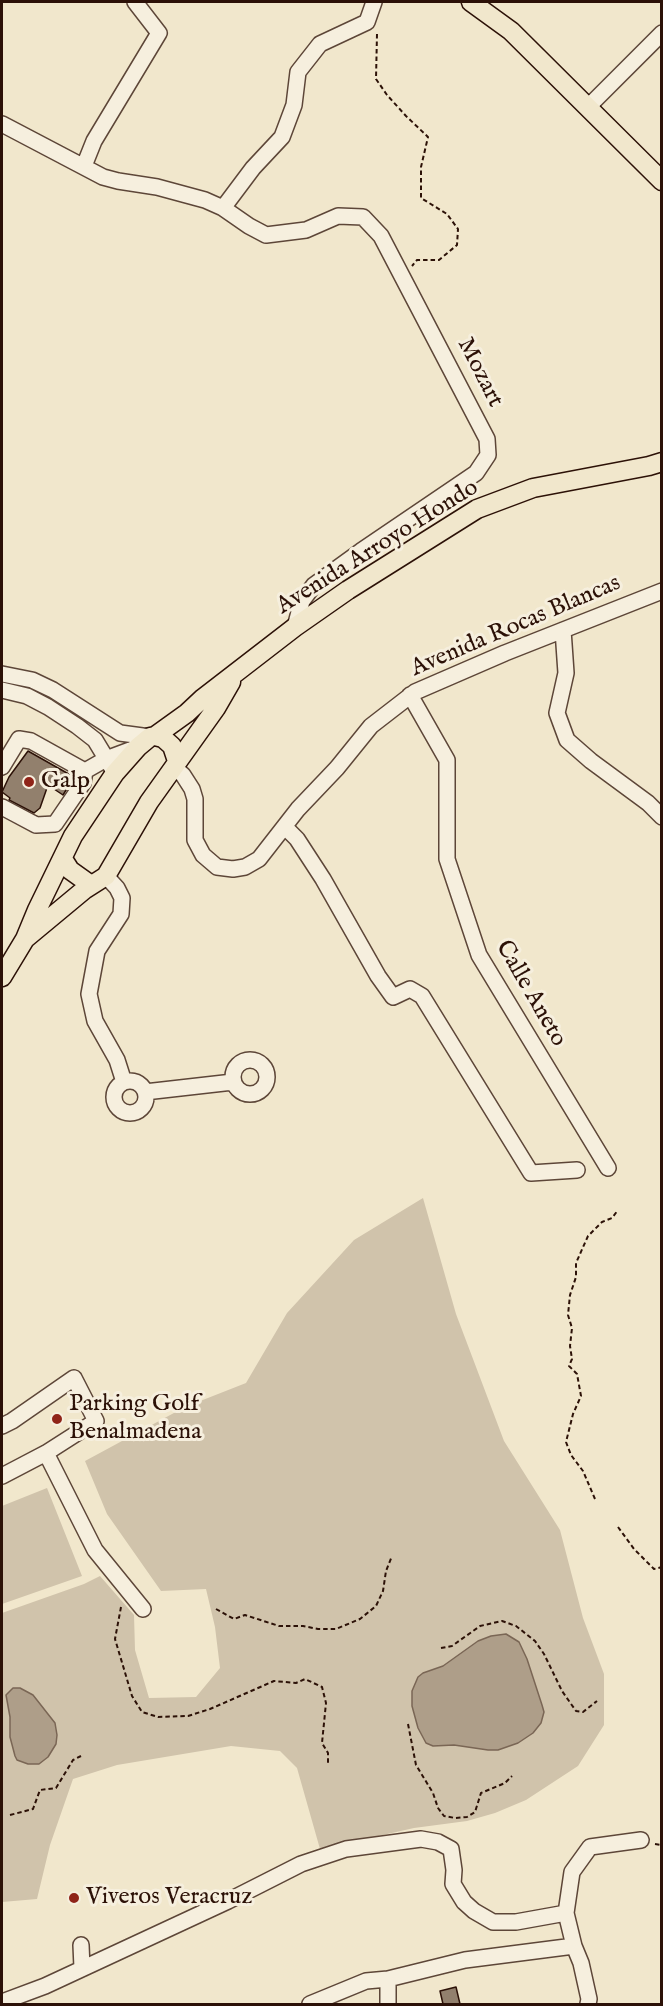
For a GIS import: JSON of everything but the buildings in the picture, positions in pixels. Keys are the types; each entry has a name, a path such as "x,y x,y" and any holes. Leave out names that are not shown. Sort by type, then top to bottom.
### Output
{"main road":[{"path":"471,2 511,32 662,181"},
{"name":"Avenida Arroyo Hondo","path":"63,859 110,766 187,713 203,698 348,590 477,509 533,488 662,462"},
{"name":"Avenida Arroyo Hondo","path":"98,881 149,802 216,708 236,673"},
{"path":"147,740 164,738 172,746 176,764"},
{"path":"63,859 70,870 98,881"},
{"path":"2,977 25,939 63,859"},
{"path":"25,939 98,881"}],"street":[{"path":"84,166 94,141 159,33 135,2"},
{"path":"2,124 103,177 118,182 158,187 205,200 223,208 282,137 294,105 298,72 320,44 367,22 374,2"},
{"path":"588,107 662,33"},
{"name":"Mozart","path":"223,208 266,235 306,230 338,216 363,217 381,236 487,439 488,454 476,473 315,585 302,601 296,627"},
{"name":"Avenida Rocas Blancas","path":"176,764 192,789 195,799 195,840 203,855 217,867 233,869 245,867 259,860 298,808 337,768 371,726 415,692 662,591"},
{"path":"563,630 566,673 557,713 567,740 591,761 648,803 662,817"},
{"path":"2,674 32,680 53,690 120,733 147,740"},
{"path":"2,690 27,696 48,707 95,740 110,766 85,771 31,741 19,739 2,767"},
{"name":"Calle Aneto","path":"410,696 447,760 447,859 479,955 608,1168"},
{"path":"56,824 83,783 85,771"},
{"path":"2,807 36,825 56,824 73,836"},
{"path":"285,827 297,839 323,879 378,976 393,997 410,989 422,996 531,1173 577,1170"},
{"path":"98,881 117,888 122,898 121,914 97,951 89,994 95,1021 117,1060 124,1082"},
{"path":"124,1082 139,1084 145,1092 145,1102 134,1113 123,1112 116,1105 114,1094 119,1085 124,1082"},
{"path":"145,1092 233,1082"},
{"path":"2,1426 74,1378 96,1421 46,1453 2,1476"},
{"path":"46,1453 96,1550 143,1609"},
{"path":"2,2002 45,1986 228,1901 301,1864 346,1849 421,1839 438,1842 451,1849 453,1884 464,1902 493,1922 516,1922 566,1913"},
{"path":"588,2004 583,1972 566,1913 572,1872 590,1847 641,1840"},
{"path":"81,1945 82,1968"},
{"path":"310,2004 366,1981 388,1979 465,1960 574,1946"},
{"path":"388,1979 388,2004"}],"path":[{"path":"377,33 376,79 400,109 428,137 422,167 422,198 447,214 458,229 457,245 439,260 417,260 403,277"},
{"path":"594,1499 583,1471 571,1455 566,1442 573,1414 581,1396 577,1374 569,1366 572,1359 570,1346 572,1328 568,1315 570,1295 576,1277 576,1263 588,1236 602,1222 612,1218 618,1210"},
{"path":"618,1527 634,1549 654,1569 662,1568"},
{"path":"216,1609 234,1619 245,1615 279,1626 336,1629 360,1619 376,1606 383,1591 386,1571 392,1556"},
{"path":"120,1607 115,1639 132,1696 142,1712 158,1717 188,1716 274,1682 296,1683 305,1679 322,1687 326,1703 322,1743 328,1753 328,1763"},
{"path":"441,1648 452,1646 480,1626 501,1621 516,1626 535,1641 562,1691 576,1711 583,1712 597,1701"},
{"path":"408,1724 416,1765 444,1816 467,1817 475,1812 481,1793 505,1783 512,1776"},
{"path":"10,1815 33,1809 40,1790 56,1788 73,1760 81,1756"}],"shaded area":[{"path":"423,1198 456,1314 504,1441 560,1530 583,1618 604,1674 604,1725 578,1766 526,1800 495,1813 467,1821 414,1828 320,1849 297,1768 280,1751 231,1746 117,1765 73,1779 50,1845 37,1899 2,1902 2,1613 84,1584 100,1576 134,1615 135,1650 149,1698 196,1697 220,1668 215,1627 206,1589 161,1591 107,1514 85,1461 185,1407 246,1383 287,1313 354,1240"},
{"path":"47,1488 82,1576 2,1604 2,1506"},
{"path":"506,1634 519,1642 527,1659 544,1712 541,1723 533,1733 518,1743 498,1750 454,1745 433,1746 426,1743 418,1728 412,1706 412,1691 418,1677 443,1666 478,1641"},
{"path":"13,1688 20,1688 33,1695 55,1723 56,1744 48,1757 39,1764 28,1764 17,1760 15,1756 10,1737 10,1717 6,1695"}],"place":[{"name":"Galp","path":"29,782"},
{"name":"Parking Golf Benalmadena","path":"57,1419"},
{"name":"Viveros Veracruz","path":"74,1898"}]}
